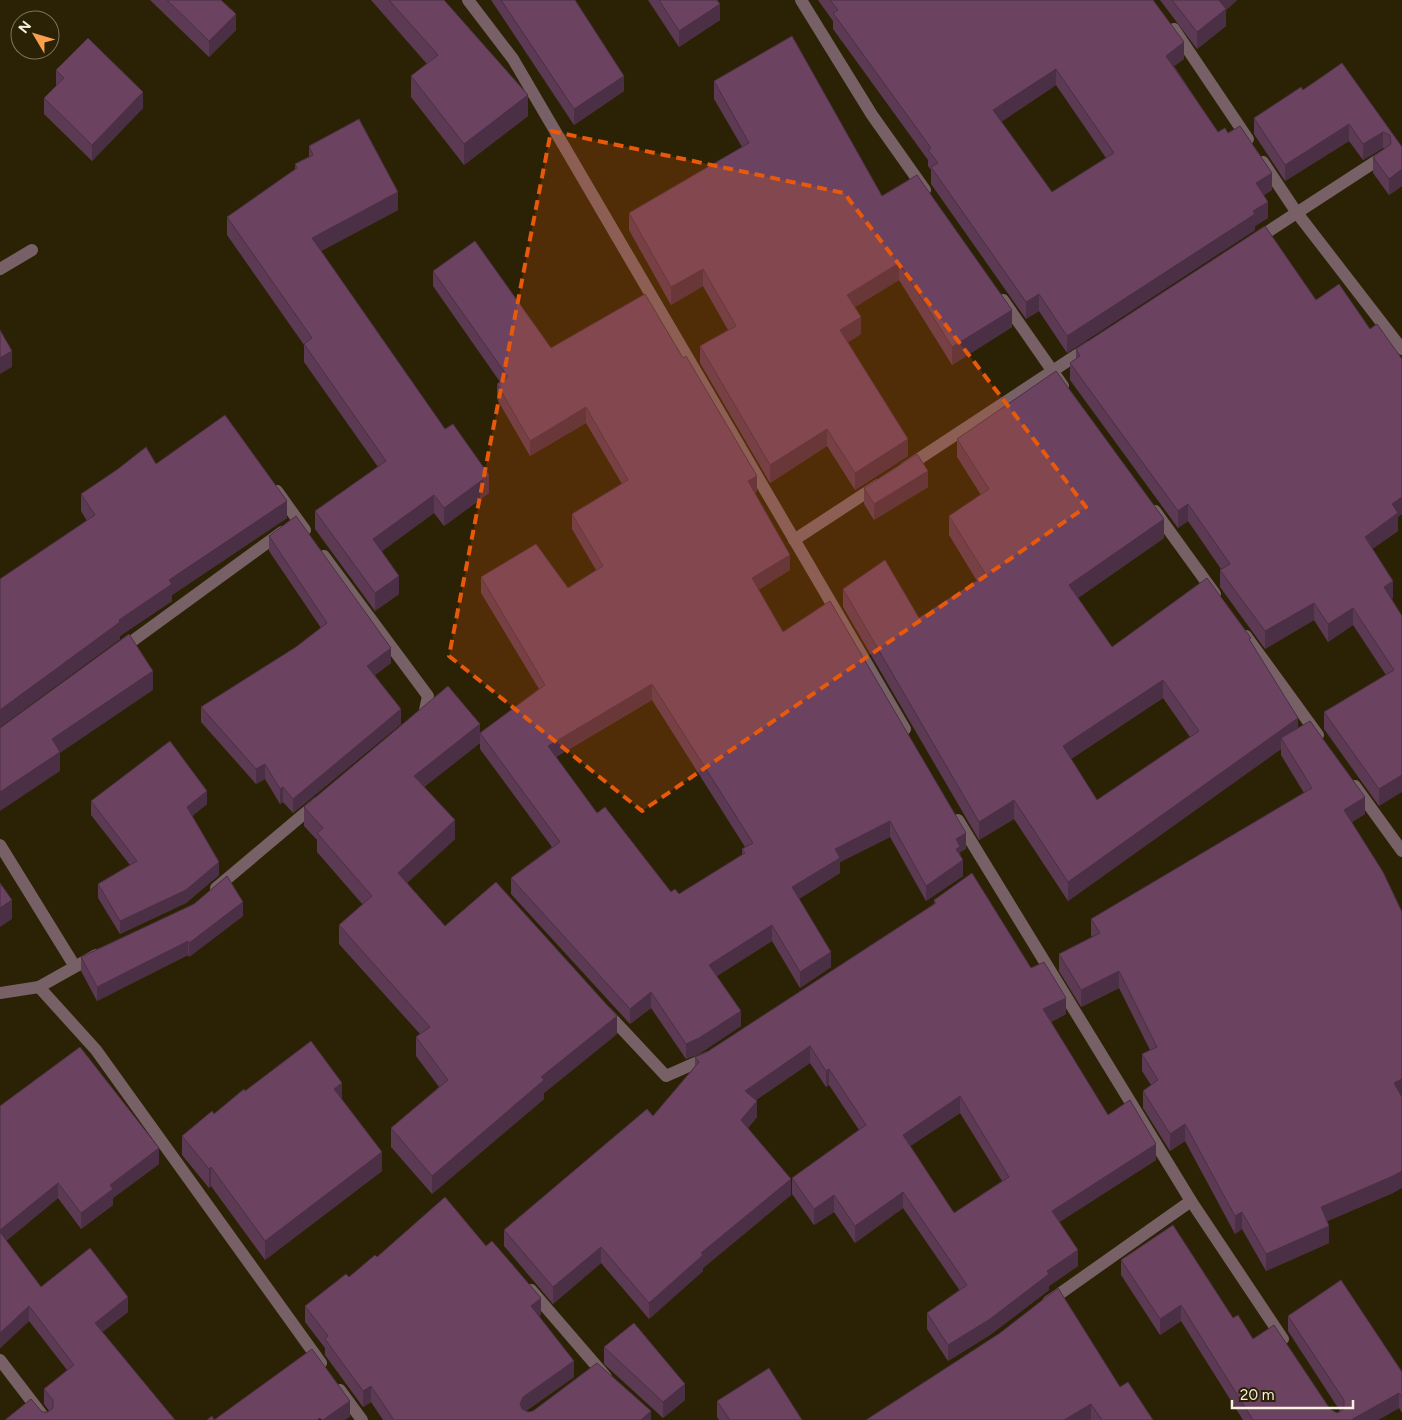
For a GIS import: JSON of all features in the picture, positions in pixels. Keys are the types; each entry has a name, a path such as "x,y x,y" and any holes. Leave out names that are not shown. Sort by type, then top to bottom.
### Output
{"street":[{"path":"468,0 513,59 913,743"},
{"path":"801,0 872,115 934,203"},
{"path":"1168,21 1297,213 1402,348"},
{"path":"1248,244 1384,156"},
{"path":"0,269 32,250"},
{"path":"996,291 1070,395"},
{"path":"794,540 1102,339"},
{"path":"270,481 428,696 424,714 409,725"},
{"path":"1146,499 1222,603"},
{"path":"113,655 298,520"},
{"path":"1239,627 1326,747"},
{"path":"1350,779 1402,850"},
{"path":"205,897 327,795"},
{"path":"952,810 983,872 1191,1200 1288,1347"},
{"path":"0,845 74,965"},
{"path":"0,992 39,987 74,965 110,948"},
{"path":"39,987 96,1050 362,1420"},
{"path":"600,1004 666,1076 703,1061 719,1051"},
{"path":"1035,1312 1191,1200"},
{"path":"522,1280 594,1372 619,1388"},
{"path":"0,1360 46,1420"}],"highlighted area":[{"path":"551,131 844,193 1086,507 642,811 449,656"}],"building":[{"path":"167,0 221,0 236,14 209,41"},
{"path":"389,0 444,0 528,95 464,144 411,76 438,55"},
{"path":"501,0 575,0 624,76 574,109"},
{"path":"659,0 717,0 720,4 679,31"},
{"path":"830,0 1153,0 1184,42 1166,56 1218,132 1225,128 1228,133 1240,126 1272,173 1256,183 1268,202 1253,211 1255,214 1067,336 1039,294 1026,302 931,167 938,163 928,150 931,148 833,13 838,10","holes":["1056,69 1114,153 1052,192 993,110"]},
{"path":"1172,0 1219,0 1226,9 1197,32"},
{"path":"792,36 882,196 917,175 1012,310 952,347 899,263 847,295 861,317 840,330 908,439 855,473 827,429 770,465 700,346 736,326 703,269 671,287 629,213 749,143 714,81"},
{"path":"88,38 143,92 92,145 44,98 64,78 56,70"},
{"path":"1342,63 1402,147 1402,169 1389,179 1373,157 1391,144 1390,135 1383,132 1363,144 1349,124 1285,165 1254,118 1301,87 1303,90"},
{"path":"359,119 398,192 312,238 445,429 453,424 489,475 444,508 434,495 373,539 399,576 375,593 315,511 386,461 304,344 312,338 227,217 297,168 295,164 313,155 309,146"},
{"path":"1265,226 1316,300 1339,284 1370,329 1377,324 1402,359 1402,497 1392,504 1398,513 1365,537 1393,581 1384,587 1402,616 1402,775 1379,789 1324,712 1394,670 1353,608 1328,624 1314,603 1265,631 1220,570 1230,564 1188,504 1178,511 1070,363 1080,356 1076,349"},
{"path":"475,241 551,348 645,294 683,358 686,356 757,476 748,481 790,555 752,578 783,632 830,601 966,833 956,839 960,847 956,849 963,860 926,886 890,821 835,849 840,858 792,887 831,952 800,972 772,925 709,965 741,1011 699,1038 686,1044 651,992 630,1009 511,878 560,842 480,733 545,685 481,577 536,544 568,588 603,566 572,514 628,480 586,407 530,441 497,384 508,377 433,271","holes":["652,684 753,843 742,849 745,853 679,894 675,889 671,892 605,807 597,813 548,746"]},
{"path":"0,330 12,351 0,358"},
{"path":"1056,371 1164,519 1069,585 1112,647 1207,578 1251,638 1249,639 1298,718 1068,882 1014,800 979,822 843,589 885,560 919,618 986,575 949,516 989,489 957,439","holes":["1163,680 1199,731 1097,800 1063,746"]},
{"path":"225,415 287,501 169,580 172,584 119,620 120,622 0,710 0,579 95,515 81,494 146,447 156,464"},
{"path":"917,454 928,471 874,504 864,488"},
{"path":"296,516 391,648 367,666 401,709 293,799 283,787 280,789 265,764 256,769 201,707 296,647 327,623 269,536"},
{"path":"129,634 153,671 52,739 60,752 0,792 0,728"},
{"path":"448,686 480,724 414,776 455,820 398,873 445,926 496,882 617,1016 541,1077 544,1080 432,1176 391,1128 448,1080 416,1037 430,1027 339,925 372,896 317,833 323,828 304,807"},
{"path":"1310,721 1365,797 1344,810 1383,872 1402,912 1402,1079 1394,1083 1402,1097 1402,1171 1321,1207 1329,1226 1266,1254 1242,1212 1235,1216 1185,1124 1170,1134 1143,1091 1158,1080 1142,1054 1157,1047 1119,971 1081,990 1059,954 1100,933 1091,919 1312,788 1281,738"},
{"path":"170,741 207,791 187,807 219,862 186,890 120,921 98,884 137,861 91,801"},
{"path":"972,873 1031,968 1044,962 1066,998 1043,1009 1108,1115 1130,1100 1156,1144 1052,1211 1078,1250 1047,1271 1049,1274 990,1319 948,1345 927,1313 967,1285 903,1192 855,1226 834,1195 814,1209 792,1178 866,1125 829,1069 826,1071 810,1046 745,1091 757,1101 741,1120 791,1179 701,1253 703,1255 649,1303 601,1247 553,1287 504,1230 647,1109 653,1116 699,1062 695,1057 707,1052 936,903 934,900","holes":["960,1096 1009,1177 954,1213 903,1135"]},
{"path":"227,876 243,902 189,943 188,941 97,987 81,957 194,904"},
{"path":"0,883 12,900 0,908"},
{"path":"311,1041 342,1083 334,1089 382,1152 265,1241 211,1167 209,1169 182,1136 212,1111 214,1114 244,1089 245,1091"},
{"path":"80,1047 159,1148 110,1185 113,1189 81,1213 58,1183 0,1230 0,1106"},
{"path":"445,1197 486,1246 492,1241 541,1298 531,1306 574,1361 523,1397 520,1404 522,1409 528,1412 533,1411 597,1363 651,1411 641,1420 394,1420 371,1386 363,1391 325,1339 328,1336 305,1306 346,1274 349,1277 375,1255 377,1257"},
{"path":"1173,1225 1233,1318 1238,1315 1253,1339 1274,1325 1330,1409 1337,1413 1344,1409 1344,1400 1288,1316 1341,1280 1402,1372 1402,1397 1399,1393 1351,1420 1253,1420 1181,1305 1160,1319 1121,1260"},
{"path":"0,1232 41,1287 90,1248 128,1297 95,1323 175,1420 5,1420 31,1399 42,1412 48,1412 53,1408 53,1400 44,1389 74,1365 29,1306 0,1333"},
{"path":"1058,1288 1120,1387 1128,1382 1153,1420 1102,1420 1091,1404 1064,1420 866,1420 1000,1333"},
{"path":"634,1323 685,1384 663,1402 604,1347"},
{"path":"312,1349 350,1401 323,1420 320,1418 317,1420 214,1420"},
{"path":"769,1368 802,1420 730,1420 717,1401"}]}
